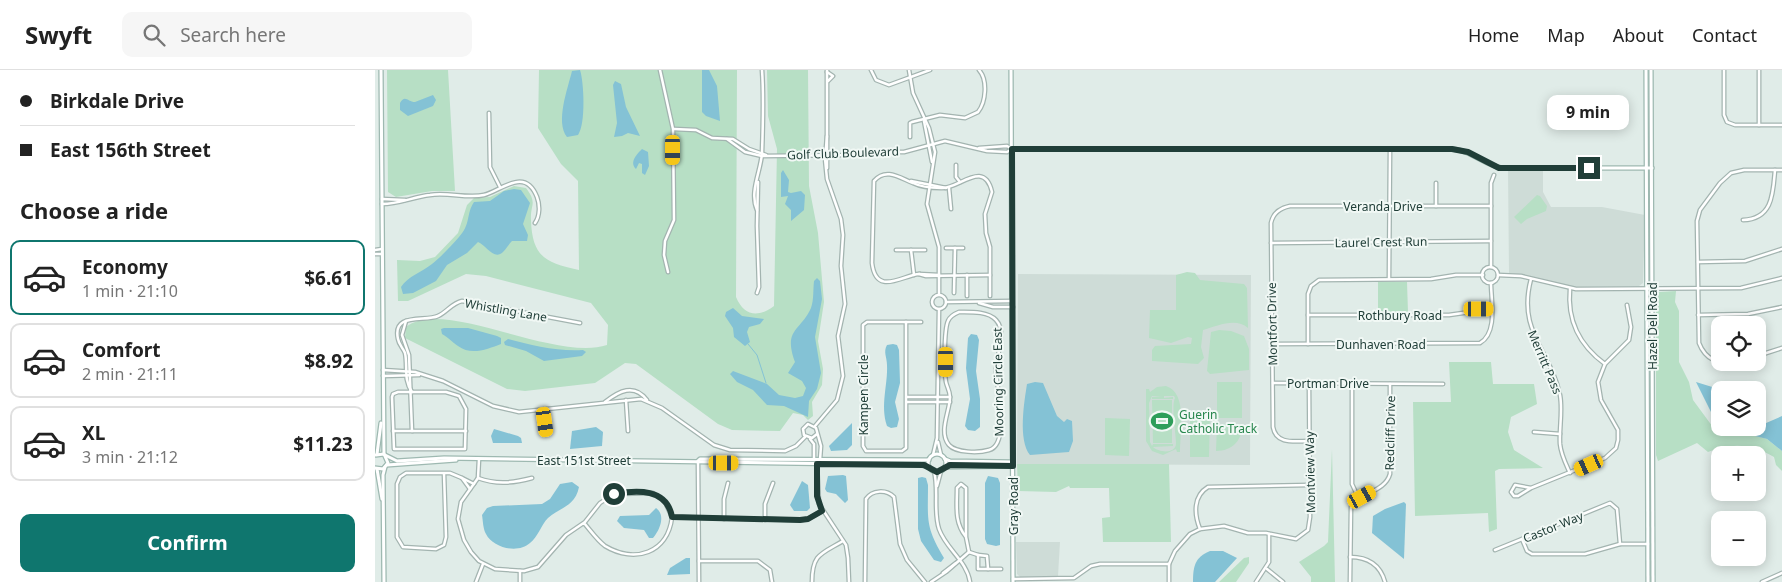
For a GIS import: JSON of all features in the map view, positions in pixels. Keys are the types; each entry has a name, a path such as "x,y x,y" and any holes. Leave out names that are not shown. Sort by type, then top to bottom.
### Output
{"street":[{"path":"381,70 383,412 385,455 388,460 383,510 383,582"},
{"path":"660,70 673,129 674,220 665,241 664,255 668,272"},
{"path":"757,293 759,287 755,188 762,156 762,70"},
{"path":"871,70 876,80 884,85 891,85 930,70"},
{"path":"909,70 916,103 930,133 935,155 927,207 939,244 939,294"},
{"path":"910,137 909,122 940,115 965,118 978,112 984,99 984,80 979,70"},
{"name":"Gray Road","path":"1011,70 1013,580"},
{"name":"Hazel Dell Road","path":"1646,70 1653,582"},
{"name":"Hazel Dell Road","path":"1648,582 1652,168 1651,70"},
{"path":"1724,70 1724,113 1726,120 1733,125 1782,125"},
{"path":"1759,70 1759,125"},
{"path":"827,71 833,76 827,82"},
{"path":"815,426 835,404 843,379 838,339 845,304 841,266 843,234 841,219 828,183 827,71"},
{"path":"489,113 490,167 500,187"},
{"path":"923,118 933,164"},
{"path":"673,129 693,130 712,138 727,139 762,156"},
{"path":"925,134 930,133"},
{"name":"Golf Club Boulevard","path":"762,156 904,152 928,144 950,142 978,148 1001,152 1007,152 1012,149 1007,146 978,148"},
{"path":"743,147 762,152 766,155"},
{"path":"1012,149 1458,149 1471,153 1491,165 1505,168 1652,168"},
{"path":"1389,278 1390,149"},
{"path":"956,165 956,177 960,183"},
{"path":"1743,220 1760,216 1769,206 1775,170"},
{"path":"1711,358 1704,353 1698,340 1698,214 1719,183 1737,171 1782,170"},
{"path":"990,296 991,275 990,246 986,233 985,214 992,198 991,188 986,180 978,176 969,177 948,188 909,181 887,173 882,174 874,182 873,265 878,277 887,282 898,282 919,274 991,275"},
{"path":"1491,267 1491,183 1494,174"},
{"path":"382,204 391,204 431,194 483,195 517,182 532,189 538,204 538,216 535,223"},
{"path":"1436,183 1436,206"},
{"path":"948,188 951,209"},
{"path":"382,199 407,200"},
{"path":"390,199 391,204"},
{"name":"Veranda Drive","path":"1277,212 1290,206 1491,206"},
{"name":"Montfort Drive","path":"1277,212 1272,219 1271,243 1273,427 1277,436 1284,440 1309,441"},
{"name":"Laurel Crest Run","path":"1271,243 1491,241"},
{"path":"946,248 963,248"},
{"path":"954,293 955,248"},
{"path":"375,250 382,249"},
{"path":"1698,262 1745,261 1782,249"},
{"path":"896,250 925,250"},
{"path":"911,250 914,275"},
{"path":"375,254 382,254"},
{"path":"1483,275 1485,270 1491,267"},
{"path":"1491,267 1497,270 1498,275 1497,280 1491,283"},
{"path":"967,275 967,296"},
{"path":"1308,344 1309,291 1315,282 1322,279 1431,279 1456,275 1483,275"},
{"path":"1483,275 1486,281 1491,283"},
{"path":"1498,275 1531,279 1570,289 1741,288 1782,278"},
{"name":"Merritt Pass","path":"1531,279 1527,304 1529,323 1558,389 1562,408 1561,451 1570,473"},
{"path":"1491,283 1491,309"},
{"path":"1570,289 1570,314 1577,334 1588,350 1605,364"},
{"path":"939,294 944,296 946,302 943,308 939,309"},
{"path":"939,294 934,296 932,301 933,306 939,309"},
{"path":"946,302 1013,301"},
{"name":"Whistling Lane","path":"406,321 415,317 436,317 455,303 462,302 580,323"},
{"path":"975,302 993,307 1013,307"},
{"path":"1531,488 1515,485 1511,488 1511,493 1518,496 1531,488 1608,456 1618,443 1617,426 1599,394 1598,379 1605,364 1629,340 1631,327 1627,305"},
{"path":"1698,316 1748,314 1782,307"},
{"path":"939,309 937,438 933,455 929,460 929,467 934,471 941,471"},
{"name":"Dunhaven Road","path":"1272,344 1475,344 1487,338 1491,330 1491,309"},
{"name":"Rothbury Road","path":"1308,315 1449,315 1491,309"},
{"name":"Mooring Circle East","path":"950,397 946,382 947,324 954,314 971,312 992,317 997,321 1000,330 996,372 1000,392 1000,438 991,449 956,450 947,442 945,419 950,402"},
{"path":"406,321 398,328 397,336 405,353 406,376 412,392"},
{"path":"406,321 402,338 409,351 412,431"},
{"name":"Kampen Circle","path":"906,322 907,402 905,450 865,450 863,325 867,322 906,322 921,322"},
{"path":"1766,353 1782,348"},
{"path":"383,370 410,370 420,375 443,381 502,409 519,412 543,411 626,400 648,401"},
{"path":"383,376 420,375"},
{"name":"Portman Drive","path":"1273,383 1443,384"},
{"name":"Montview Way","path":"1200,529 1219,526 1248,533 1269,534 1297,539 1306,533 1310,518 1309,383"},
{"path":"1350,582 1350,512 1352,505 1359,499 1353,484 1352,384"},
{"name":"Redcliff Drive","path":"1359,499 1383,485 1390,476 1390,384"},
{"path":"604,402 617,393 627,390 640,393 648,401 662,408 714,445 725,450 785,451 796,446 805,437"},
{"path":"412,392 447,392 459,396 466,409 466,448 463,451 395,450 392,445 393,394 412,392"},
{"path":"907,398 950,397 950,402 907,402"},
{"path":"626,400 628,431"},
{"path":"543,411 546,432"},
{"path":"376,454 383,412"},
{"path":"814,460 813,444 810,439 805,437 803,431 805,427 811,424 815,426"},
{"path":"815,426 820,442 821,460"},
{"path":"393,431 466,431"},
{"path":"1534,432 1560,434"},
{"path":"810,439 817,434"},
{"path":"937,438 941,455 950,462 1013,464"},
{"name":"East 151st Street","path":"376,454 385,455 397,461 444,458 698,461 929,467"},
{"path":"933,455 941,455"},
{"name":"East 151st Street","path":"376,468 471,459"},
{"path":"479,459 478,478 460,505 458,519 468,548 483,564 500,570 532,570 544,563 566,535 584,523 603,500 614,494 645,492 656,495 665,502 672,517 663,543 646,553 625,553 611,548 597,538 584,523"},
{"name":"East 151st Street","path":"698,461 700,459 929,460"},
{"path":"937,490 941,471 945,466 945,459"},
{"path":"698,461 699,582"},
{"path":"817,464 817,496 822,511 843,541 848,558 849,582"},
{"path":"945,466 1013,464"},
{"path":"376,468 383,510"},
{"path":"934,471 939,527 947,545 967,571 970,582"},
{"path":"444,473 445,541 441,548 407,549 398,540 398,480 406,473 444,473 455,474 474,484"},
{"path":"462,478 470,490"},
{"path":"478,478 495,483 509,483 532,478"},
{"path":"723,520 724,499 728,483"},
{"path":"765,520 765,504 773,483"},
{"path":"966,537 959,527 957,517 957,488 961,484 966,488 966,537 969,552"},
{"path":"1169,582 1171,558 1181,542 1200,529 1196,516 1196,502 1202,490 1208,487 1310,485"},
{"path":"865,582 865,503 867,497 873,492 887,492 894,497 899,544 907,560 925,582"},
{"name":"Castor Way","path":"1495,550 1610,503 1617,509 1620,544"},
{"path":"672,517 698,517 723,520 805,520 822,511"},
{"path":"1256,582 1267,569 1269,562 1269,534"},
{"path":"1521,540 1527,551 1532,554 1585,554 1620,544 1648,544"},
{"path":"812,582 813,563 816,557 843,541"},
{"path":"931,582 969,552"},
{"path":"969,552 987,556 988,569"},
{"path":"978,555 978,569 1001,569"},
{"path":"1350,557 1362,558 1373,562 1382,572 1385,582"},
{"path":"699,560 758,561 767,565 771,573 772,582"},
{"path":"476,582 483,564"},
{"path":"1013,580 1075,580 1091,566 1100,564 1169,564"},
{"path":"1267,569 1283,582"},
{"path":"519,582 520,571"},
{"path":"1762,582 1782,573"}],"shaded area":[{"path":"1508,170 1543,170 1543,192 1551,207 1602,207 1645,215 1643,283 1639,286 1572,287 1509,273"},
{"path":"1018,274 1251,275 1250,465 1017,464"},
{"path":"1016,542 1060,542 1058,576 1020,577 1017,574"}],"green space":[{"path":"387,70 448,70 455,191 432,191 396,197 388,192"},
{"path":"539,70 737,70 736,297 743,308 752,313 757,313 774,306 777,149 768,116 767,70 808,70 809,186 818,233 824,302 818,341 823,369 822,385 812,402 813,416 808,420 803,415 793,413 780,431 732,430 718,424 636,364 625,363 595,383 525,391 507,389 405,338 406,327 423,320 446,320 472,324 558,345 585,348 607,345 608,325 591,303 486,276 466,274 408,301 398,301 397,260 420,261 435,257 458,233 467,205 474,198 490,197 514,186 526,188 532,198 532,232 538,250 550,261 579,270 578,181 561,164 538,128"},
{"path":"1537,195 1540,196 1547,206 1546,211 1527,219 1521,224 1514,217"},
{"path":"1187,272 1195,273 1200,280 1244,284 1247,288 1248,328 1238,323 1232,323 1203,330 1201,347 1204,358 1198,364 1152,361 1152,350 1155,346 1191,344 1192,338 1188,337 1171,343 1149,338 1150,310 1176,310 1176,275"},
{"path":"1378,282 1407,282 1408,312 1378,312"},
{"path":"1676,291 1675,302 1679,311 1679,362 1689,382 1693,400 1711,424 1711,436 1756,436 1767,439 1782,451 1782,471 1776,465 1774,457 1766,453 1766,446 1711,446 1711,451 1708,452 1697,443 1658,461 1656,455 1656,295 1659,292"},
{"path":"1219,330 1231,331 1244,336 1249,349 1249,370 1210,374 1207,371 1211,332"},
{"path":"1449,362 1491,362 1493,384 1534,384 1537,404 1511,417 1508,432 1514,450 1543,468 1499,469 1495,471 1497,529 1489,532 1488,513 1415,516 1413,402 1451,402"},
{"path":"1217,382 1242,382 1242,418 1217,418"},
{"path":"1166,386 1173,390 1180,405 1180,452 1177,452 1176,449 1163,455 1152,451 1146,441 1146,389 1149,389 1150,392 1157,387","holes":["1152,396 1162,396 1152,397 1152,399 1173,399 1173,397 1164,398 1164,396 1174,396 1175,398 1176,443 1175,447 1170,451 1159,450 1153,447 1173,446 1173,444 1153,444 1152,446 1150,442 1149,403"]},
{"name":"Guerin Catholic Track","path":"1152,400 1172,400 1172,443 1153,443"},
{"path":"1190,413 1210,413 1209,457 1190,457"},
{"path":"1105,418 1130,419 1129,456 1105,455"},
{"path":"1217,424 1242,424 1241,435 1232,447 1216,451"},
{"path":"1332,449 1335,582 1311,582 1311,577 1299,562 1328,542"},
{"path":"1017,464 1169,464 1171,542 1103,542 1102,518 1110,517 1109,488 1070,488 1069,486 1056,492 1018,491"},
{"path":"1249,557 1249,563 1236,582 1219,582 1244,558"}],"water":[{"path":"580,70 583,93 581,130 578,135 567,137 562,123 563,105 572,71"},
{"path":"702,70 709,70 717,86 720,121 706,116 702,112"},
{"path":"615,81 621,84 626,107 640,136 628,133 614,137 617,123 613,85"},
{"path":"433,95 436,100 433,106 408,116 400,110 400,103 403,99 415,102"},
{"path":"642,149 648,152 649,166 645,175 642,173 642,164 639,163 636,169 633,164 634,158"},
{"path":"783,170 789,180 788,192 801,191 805,195 804,210 791,221 791,210 785,204 788,196 781,197 781,173"},
{"path":"521,190 530,203 523,224 528,235 527,241 512,241 503,252 496,255 478,242 467,253 447,265 436,281 413,293 403,294 401,287 404,283 435,261 463,232 474,202 490,201 504,191"},
{"path":"817,278 820,281 822,299 815,337 821,373 817,389 809,401 808,417 784,406 767,405 753,390 737,382 730,374 733,371 767,384 779,395 795,398 803,396 806,388 802,381 788,373 795,362 791,343 794,332 811,308 814,281"},
{"path":"733,308 742,316 764,319 760,324 749,327 747,332 750,342 745,346 734,337 733,328 725,316 726,312"},
{"path":"468,328 497,336 501,338 501,344 480,351 468,351 442,334 441,329"},
{"path":"971,334 977,335 979,340 976,371 980,399 980,427 975,431 968,430 965,426 970,399 966,368 968,338"},
{"path":"508,339 545,348 583,350 586,352 582,356 544,361 526,351 505,345 504,342"},
{"path":"887,345 897,345 899,350 900,383 895,402 899,419 897,427 891,428 887,426 884,410 887,373 885,352"},
{"path":"1696,382 1711,387 1711,412"},
{"path":"1043,383 1057,416 1064,422 1067,419 1072,421 1073,441 1069,452 1030,455 1026,448 1023,421 1027,384"},
{"path":"1782,416 1782,451 1767,439 1755,436 1766,436 1766,423"},
{"path":"852,423 852,445 847,450 831,451 829,446"},
{"path":"596,427 603,432 602,446 570,449 572,431"},
{"path":"494,429 518,436 521,438 522,443 493,443 491,436"},
{"path":"828,476 846,476 848,500 845,503 836,494 827,492 825,489"},
{"path":"988,476 998,478 1000,483 1000,545 996,546 987,544 985,539 985,483"},
{"path":"918,478 926,478 928,485 929,523 933,538 944,558 941,562 934,560 921,541 918,529"},
{"path":"802,481 808,485 810,508 807,511 794,511 790,505"},
{"path":"572,482 579,487 574,499 567,506 548,518 530,543 513,549 500,546 489,539 482,515 487,508 493,506 542,504 550,499 560,484"},
{"path":"1404,502 1406,504 1404,559 1372,533 1373,516"},
{"path":"656,508 661,515 661,523 653,538 649,538 644,530 624,528 617,521 620,516 649,515"},
{"path":"1210,551 1223,551 1237,558 1215,582 1193,582 1198,559"},
{"path":"686,558 690,558 690,574 667,575 670,568"}],"waterway":[{"path":"748,344 757,355 766,383"}],"place":[{"name":"Guerin Catholic Track","path":"1162,421"}],"route":[{"path":"614,494 623,492 653,493 665,502 672,517 710,517 725,520 800,520 808,519 822,511 817,496 817,464 924,465 937,472 950,465 1013,466 1012,149 1452,149 1471,153 1486,163 1499,168 1589,168"}]}
